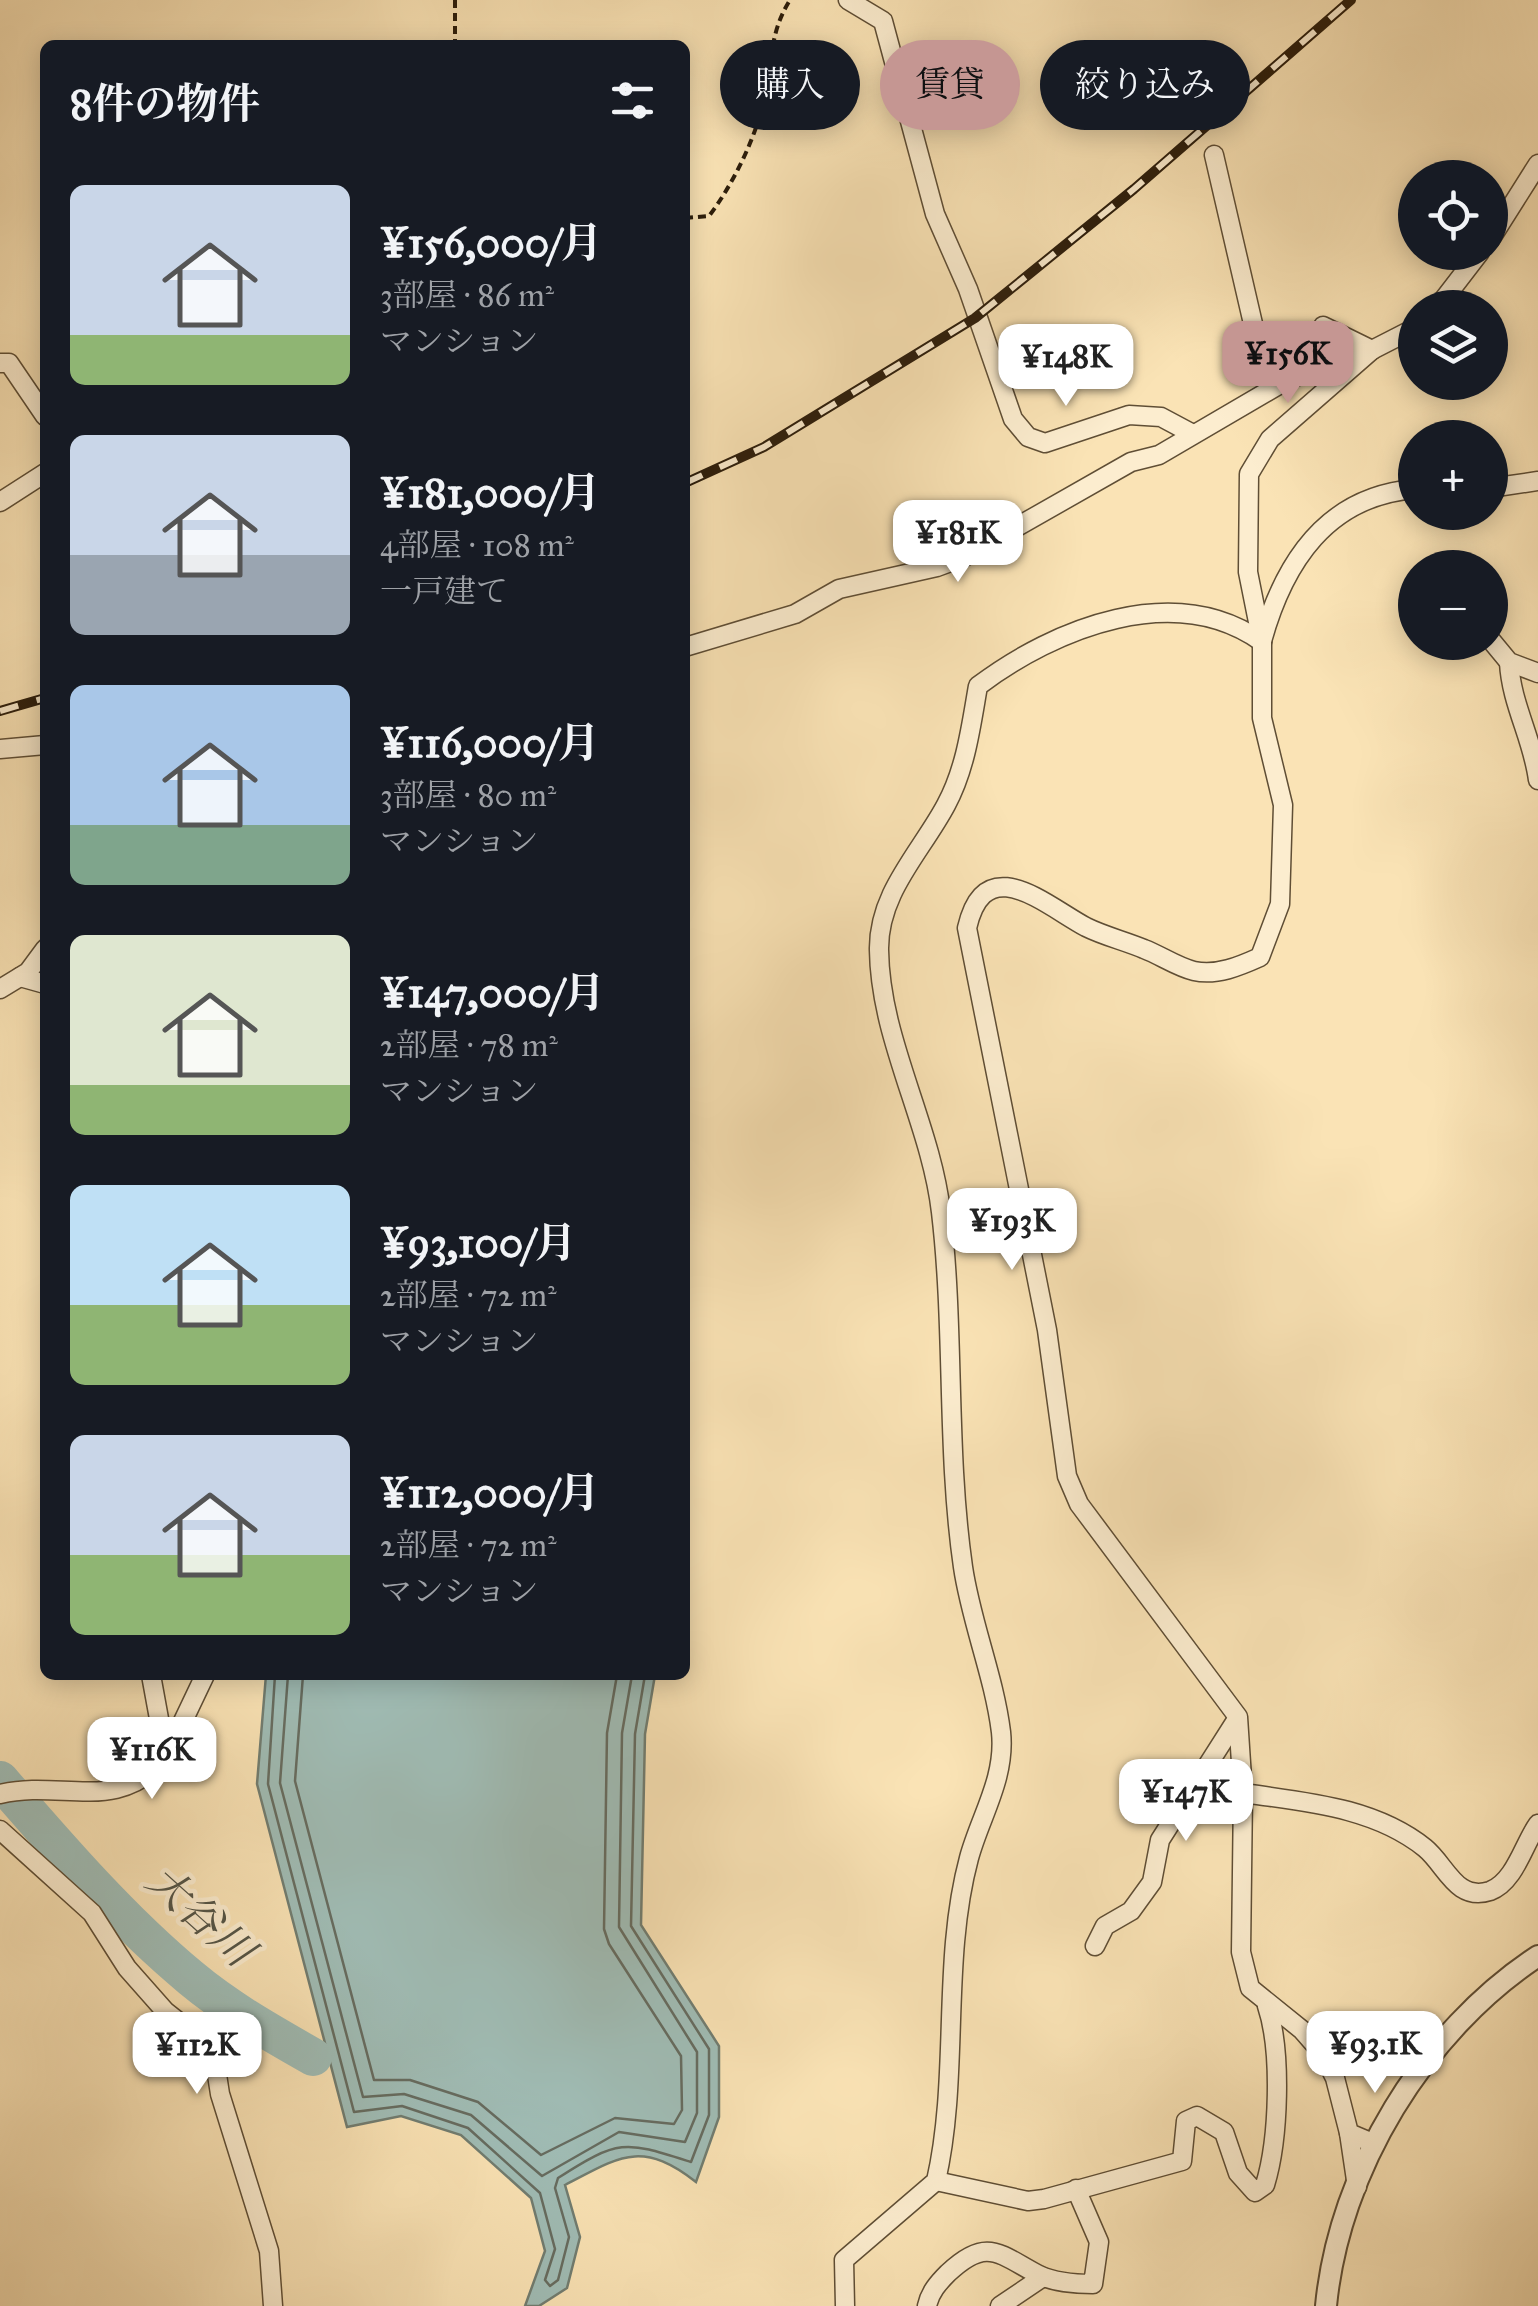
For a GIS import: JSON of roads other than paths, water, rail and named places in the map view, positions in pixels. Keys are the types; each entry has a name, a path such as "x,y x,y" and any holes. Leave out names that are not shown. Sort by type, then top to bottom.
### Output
{"street":[{"path":"848,0 883,21 935,214 968,289 998,383 1028,437 1045,443 1128,416 1161,417 1191,433"},
{"path":"1214,155 1256,341 1289,379"},
{"path":"1508,212 1538,164"},
{"path":"1451,290 1466,270"},
{"path":"1323,326 1372,350"},
{"path":"690,646 795,614 839,588 938,568 1132,462 1159,455 1289,379 1398,337"},
{"path":"1357,2188 1335,2078 1302,2030 1267,2006 1250,1988 1241,1952 1243,1793 1238,1716 1080,1504 1068,1476 1047,1330 967,928 972,907 987,891 1014,887 1033,893 1090,929 1195,971 1232,970 1260,957 1280,904 1284,859 1282,806 1262,718 1262,642 1248,572 1249,474 1270,439 1372,350"},
{"path":"0,363 9,362 40,408"},
{"path":"0,502 40,476"},
{"path":"1508,485 1538,480"},
{"path":"1262,642 1292,568 1319,527 1353,504 1398,490"},
{"path":"845,2306 844,2260 936,2181 960,1915 969,1860 997,1783 1001,1734 963,1570 953,1474 948,1276 941,1206 884,996 878,948 886,904 947,803 968,744 978,686 1012,660 1077,630 1128,615 1180,614 1234,622 1262,642"},
{"path":"1535,665 1509,662 1519,719 1535,755 1538,780"},
{"path":"0,749 40,745"},
{"path":"0,988 20,977 40,955"},
{"path":"20,977 40,983"},
{"path":"152,1680 166,1757"},
{"path":"0,1794 16,1790 117,1790 144,1779 166,1757 203,1680"},
{"path":"1095,1946 1105,1926 1132,1911 1152,1882 1160,1840 1238,1716"},
{"path":"1243,1793 1327,1804 1378,1822 1423,1846 1460,1889 1475,1893 1494,1890 1520,1860 1538,1824"},
{"path":"0,1830 92,1913 127,1968 165,2011 213,2049 220,2094 269,2250 273,2306"},
{"path":"1326,2306 1337,2235 1375,2144 1442,2041 1486,1995 1538,1956"},
{"path":"936,2181 1028,2201 1182,2161 1186,2121 1196,2116 1224,2132 1245,2184 1255,2192 1265,2185 1272,2162 1275,2029 1267,2006"},
{"path":"1349,2133 1375,2144"},
{"path":"927,2306 937,2284 964,2258 982,2251 1000,2251 1043,2277 1094,2284 1099,2242 1076,2189"},
{"path":"1000,2306 1043,2277"}],"water":[{"path":"266,1680 654,1680 645,1734 641,1925 719,2046 719,2117 696,2182 660,2160 630,2157 565,2185 580,2237 567,2288 539,2306 525,2306 545,2251 531,2198 461,2135 401,2116 347,2127 257,1784"}],"waterway":[{"name":"大谷川","path":"0,1780 91,1883 165,1956 220,2000 313,2057"}],"railway":[{"path":"690,481 764,447 975,318 1134,189 1351,0"},
{"path":"0,711 40,699"}]}
